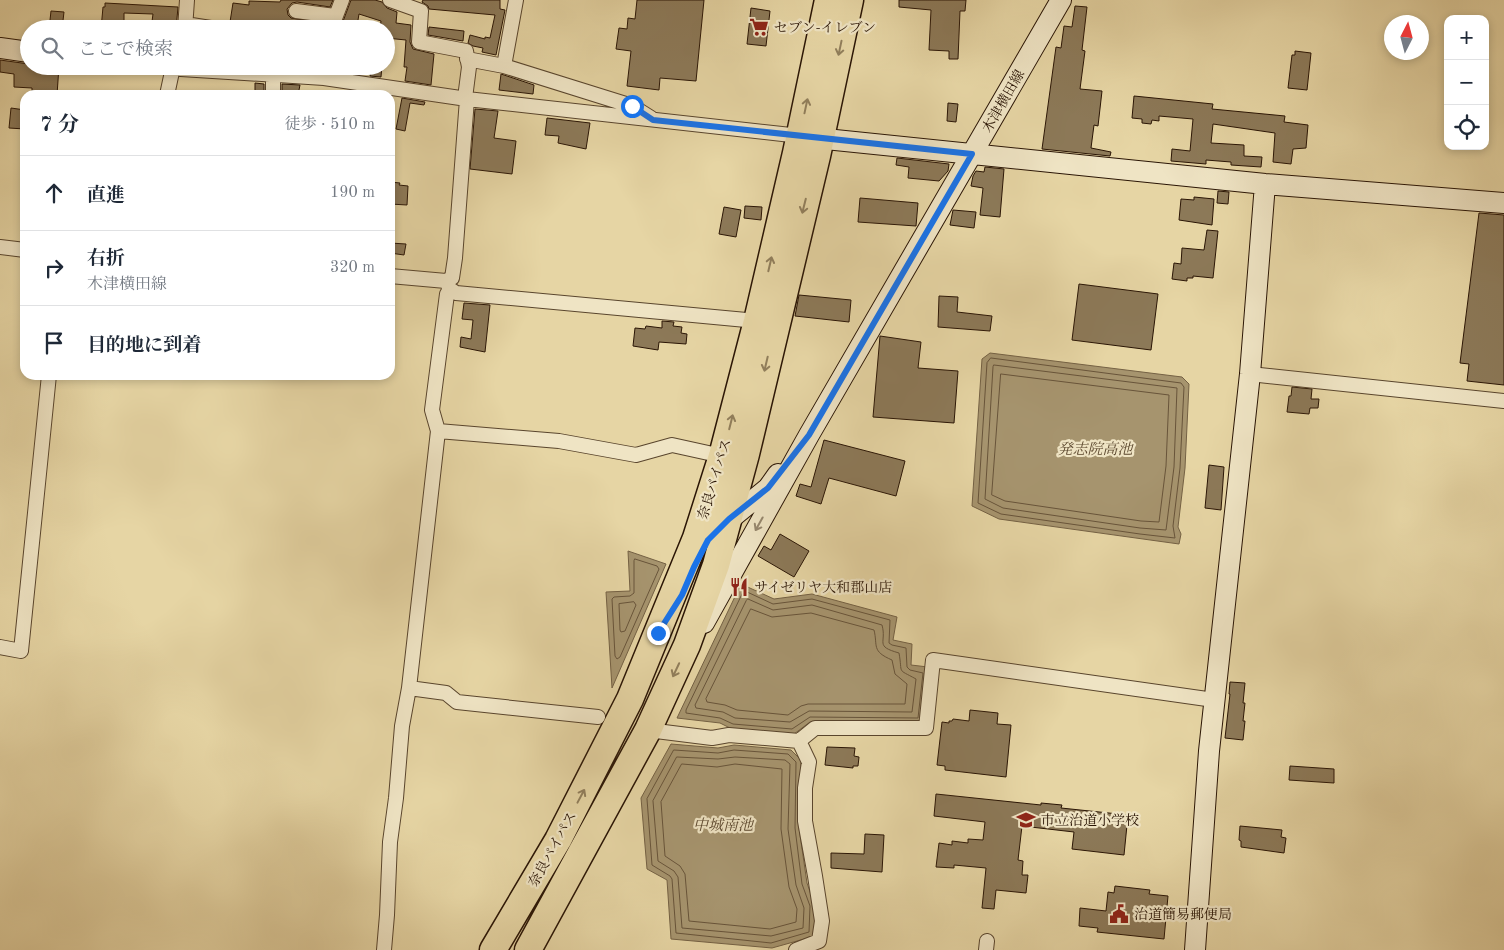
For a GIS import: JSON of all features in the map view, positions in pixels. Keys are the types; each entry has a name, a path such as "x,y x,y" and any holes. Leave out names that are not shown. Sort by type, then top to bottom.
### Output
{"highway":[{"name":"奈良バイパス","path":"528,950 660,728 716,565 729,519 810,137 828,0"},
{"name":"奈良バイパス","path":"493,950 558,840 600,761 630,699 696,538 722,456 757,321 850,0"}],"street":[{"path":"185,20 187,0"},
{"path":"334,20 342,0"},
{"path":"384,950 390,842 402,726 409,688 438,431 432,410 448,285 452,278 455,258 468,67 466,51 419,42 421,11 390,0"},
{"path":"504,66 516,0"},
{"name":"木津横田線","path":"687,645 698,635 809,435 1061,0"},
{"path":"296,11 326,20"},
{"path":"0,48 20,51"},
{"path":"467,59 504,66 632,106 653,120"},
{"path":"168,90 172,75"},
{"path":"273,75 273,90"},
{"path":"330,75 355,89"},
{"path":"395,93 1265,184 1504,203"},
{"path":"1195,950 1214,700 1250,374 1265,184"},
{"path":"0,248 20,250"},
{"path":"395,277 448,285 456,293 757,321"},
{"path":"1250,374 1504,401"},
{"path":"0,647 21,651 49,380"},
{"path":"438,431 559,441 636,455 672,445 722,456"},
{"name":"木津横田線","path":"658,633 682,595 708,540 729,519 768,488 809,435"},
{"path":"660,728 799,741 815,728 926,728 933,660 1214,700"},
{"path":"409,688 446,693 457,702 598,717"},
{"path":"660,728 712,738 729,735"},
{"path":"796,950 819,941 822,922 804,821 805,788 809,762 799,741"}],"water":[{"name":"発志院高池","path":"990,353 1182,377 1189,384 1185,468 1178,527 1181,534 1179,544 999,519 972,506 982,359"},
{"path":"628,551 666,564 612,688 606,592 630,591"},
{"path":"741,584 774,599 812,594 897,617 893,640 912,644 911,665 928,667 920,725 810,722 794,734 732,729 720,723 677,718"},
{"name":"中城南池","path":"671,744 718,748 734,745 791,750 801,760 799,828 807,883 815,906 815,936 772,948 671,939 667,880 647,869 641,798"}],"building":[{"path":"281,0 333,0 330,7 297,2 292,3 287,9 288,15 291,18 304,20 230,20 233,3 249,5 249,1 280,2"},
{"path":"351,0 375,0 382,2 387,8 397,12 396,23 411,25 410,42 413,49 434,54 431,85 405,81 407,67 404,67 406,40 395,39 395,20 378,20 359,14 358,20 344,20"},
{"path":"423,0 500,0 500,9 505,10 496,55 482,52 483,48 468,43 470,35 485,39 485,37 490,38 495,15 429,9 422,2"},
{"path":"637,0 704,0 696,81 660,78 659,90 627,86 631,51 616,49 619,28 627,29 628,18 635,19"},
{"path":"899,0 966,0 965,11 960,11 958,59 949,59 949,51 929,50 931,10 899,7"},
{"path":"105,3 178,7 177,20 152,20 153,14 124,13 124,20 102,20 103,7 105,7"},
{"path":"1075,6 1087,7 1082,50 1085,51 1080,89 1102,91 1098,126 1094,125 1091,148 1111,152 1110,156 1042,149 1056,47 1061,48 1064,26 1072,27"},
{"name":"セブン-イレブン","path":"751,8 770,11 766,46 747,44"},
{"path":"51,11 64,12 63,20 50,20"},
{"path":"429,27 464,31 463,41 428,35"},
{"path":"1295,51 1311,53 1307,90 1288,88 1292,55 1295,55"},
{"path":"0,60 20,63 20,75 58,75 57,90 32,90 32,88 14,87 14,74 0,72"},
{"path":"501,74 534,85 533,94 499,90"},
{"path":"370,75 381,75 381,77"},
{"path":"255,83 264,84 264,90 255,90"},
{"path":"282,84 300,85 299,90 282,90"},
{"path":"1134,96 1213,104 1212,109 1285,116 1284,122 1308,125 1306,148 1293,149 1291,164 1273,162 1275,133 1213,124 1211,143 1244,145 1244,156 1262,157 1261,167 1231,165 1231,162 1206,160 1206,164 1171,161 1172,149 1190,151 1193,119 1159,116 1159,121 1152,120 1151,124 1142,123 1142,119 1132,118"},
{"path":"402,98 425,102 424,105 410,103 405,131 396,129"},
{"path":"948,103 958,104 956,122 947,121"},
{"path":"11,108 20,109 20,129 9,128"},
{"path":"475,109 498,111 494,138 516,141 512,174 470,169"},
{"path":"547,118 590,123 586,149 558,143 559,136 545,135"},
{"path":"897,158 949,164 948,171 939,181 908,178 909,167 896,165"},
{"path":"985,167 1004,169 1000,217 980,215 983,188 971,186 976,171 984,172"},
{"path":"395,182 408,186 407,205 395,204"},
{"path":"1218,191 1229,192 1228,204 1217,203"},
{"path":"1194,197 1214,199 1212,225 1179,220 1181,199 1194,200"},
{"path":"860,198 918,203 916,226 858,222"},
{"path":"745,206 762,207 761,220 744,218"},
{"path":"724,207 741,210 736,237 719,234"},
{"path":"953,210 976,212 974,228 950,225"},
{"path":"1479,213 1504,215 1504,385 1467,381 1469,364 1460,363"},
{"path":"1207,230 1218,231 1213,278 1193,276 1193,278 1187,278 1187,281 1172,279 1174,263 1181,264 1182,248 1204,250"},
{"path":"395,243 406,244 404,255 395,254"},
{"path":"1079,284 1158,294 1151,350 1072,340"},
{"path":"799,295 851,300 849,322 795,316"},
{"path":"939,296 958,297 957,312 992,316 990,331 938,327"},
{"path":"464,303 490,305 485,352 460,347 461,337 471,339 473,320 462,319"},
{"path":"662,321 674,322 673,326 682,327 681,333 687,334 686,344 659,342 658,350 633,346 635,328 645,329 646,326 662,328"},
{"path":"880,336 921,342 918,368 958,371 954,423 873,417"},
{"path":"1292,387 1312,389 1311,399 1319,399 1318,408 1310,408 1309,414 1287,412"},
{"path":"824,440 905,461 896,496 829,478 821,504 796,496 800,484 811,487"},
{"path":"1209,465 1224,467 1221,510 1205,508"},
{"path":"780,534 809,551 794,577 758,556 764,546 771,550"},
{"path":"1230,682 1245,683 1243,740 1225,738"},
{"path":"970,710 998,713 997,724 1011,725 1006,777 945,770 945,766 937,765 942,722 949,723 953,719 969,721"},
{"path":"827,747 855,748 854,756 859,757 858,766 853,766 853,768 825,765"},
{"path":"1290,766 1334,769 1334,783 1289,780"},
{"path":"936,794 1041,805 1041,803 1062,805 1061,808 1128,815 1124,855 1072,849 1074,832 1022,826 1018,860 1023,861 1022,875 1028,875 1026,893 996,890 994,909 982,908 986,868 954,865 954,868 936,867 939,843 952,845 952,841 968,843 968,839 983,840 985,822 934,816"},
{"path":"1240,826 1282,830 1281,837 1286,838 1284,853 1241,847 1241,841 1239,840"},
{"path":"865,834 884,835 882,872 831,868 831,853 864,854"},
{"path":"1115,886 1150,890 1149,894 1168,896 1164,939 1097,932 1098,928 1079,926 1080,908 1106,911 1108,892 1114,893"}],"place":[{"name":"セブン-イレブン","path":"759,27"},
{"name":"サイゼリヤ大和郡山店","path":"739,587"},
{"name":"市立治道小学校","path":"1026,820"},
{"name":"治道簡易郵便局","path":"1119,914"}],"route":[{"path":"632,106 653,120 972,154 809,435 768,488 729,519 708,540 682,595 658,633"}]}
